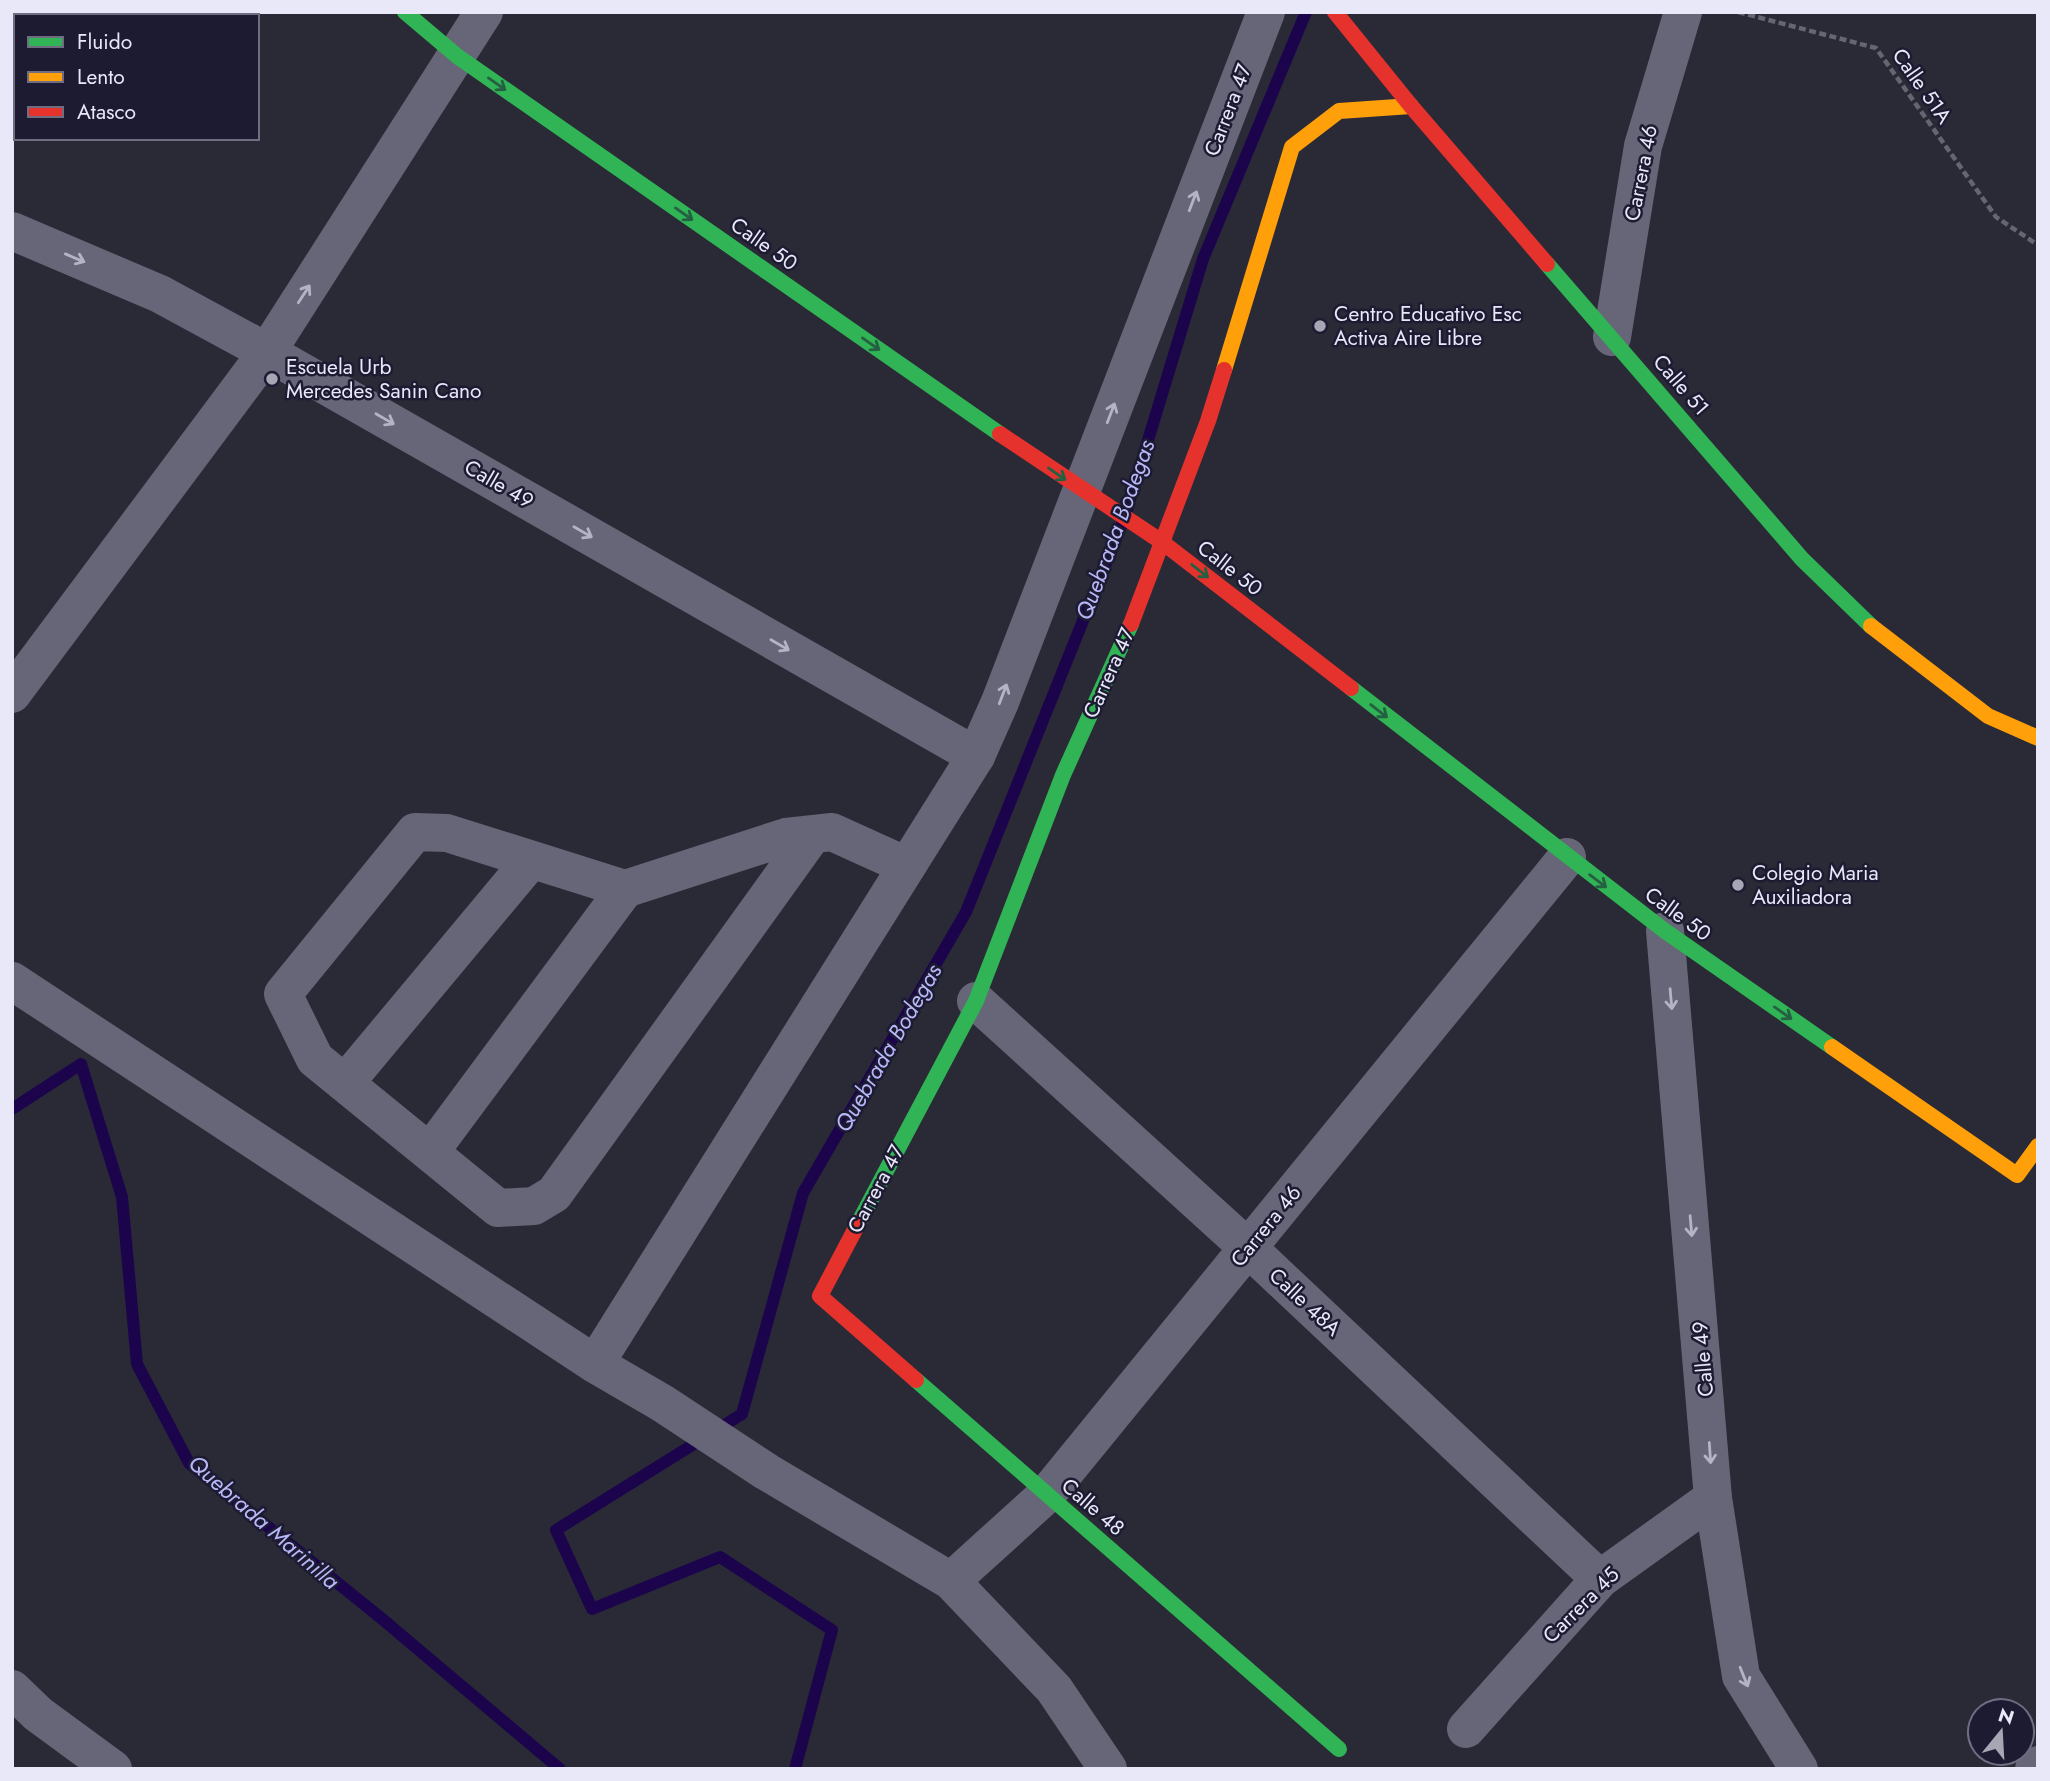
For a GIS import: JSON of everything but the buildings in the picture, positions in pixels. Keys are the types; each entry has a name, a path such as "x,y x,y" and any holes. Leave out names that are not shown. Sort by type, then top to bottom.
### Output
{"street":[{"name":"Calle 50","path":"405,12 457,56 1081,491 1162,542 1567,858 1665,931 2017,1175 2038,1146"},
{"path":"12,694 267,352 484,12"},
{"name":"Carrera 47","path":"595,1364 976,756 1000,702 1266,12"},
{"name":"Carrera 46","path":"1612,337 1643,145 1683,12"},
{"name":"Calle 51","path":"1340,14 1411,106 1802,559 1860,618 1988,716 2038,738"},
{"name":"Carrera 47","path":"820,1296 976,1001 1063,775 1134,618 1208,421 1292,147 1339,111 1411,106"},
{"name":"Calle 49","path":"12,231 160,294 267,352 976,756"},
{"path":"813,834 554,1194 534,1206 498,1208 315,1059 283,994 415,832 447,833 625,889 786,837 813,834 832,832 907,866"},
{"name":"Carrera 46","path":"951,1581 1047,1494 1567,858"},
{"path":"345,1083 531,860"},
{"path":"430,1152 625,889"},
{"name":"Calle 49","path":"1665,931 1713,1498 1741,1676 1799,1769"},
{"path":"12,981 595,1364 662,1403 767,1472 951,1581 1054,1689 1106,1765"},
{"name":"Calle 48A","path":"976,1001 1248,1248 1600,1579"},
{"name":"Calle 48","path":"820,1296 1339,1749"},
{"name":"Carrera 45","path":"1466,1729 1600,1579 1713,1498"},
{"path":"12,1689 38,1714 113,1769"}],"path":[{"name":"Calle 51A","path":"1738,12 1876,48 1996,217 2038,245"}],"waterway":[{"name":"Quebrada Bodegas","path":"795,1769 832,1630 720,1557 592,1609 556,1530 742,1414 803,1193 966,912 1125,516 1203,259 1306,12"},
{"name":"Quebrada Marinilla","path":"12,1109 81,1064 122,1197 137,1364 189,1463 381,1618 560,1769"}],"traffic: fast":[{"path":"405,12 457,56 1000,434"},
{"path":"1547,264 1802,559 1871,626"},
{"path":"859,1222 976,1001 1063,775 1131,624"},
{"path":"1351,688 1665,931 1832,1047"},
{"path":"916,1380 1339,1749"}],"traffic: slow":[{"path":"1224,370 1292,147 1339,111 1411,106"},
{"path":"1871,626 1988,716 2038,738"},
{"path":"1832,1047 2017,1175 2038,1146"}],"traffic: jam":[{"path":"1335,12 1411,106 1547,264"},
{"path":"1131,624 1208,421 1224,370"},
{"path":"1000,434 1162,542 1351,688"},
{"path":"859,1222 820,1296 916,1380"}],"place":[{"name":"Centro Educativo Esc Activa Aire Libre","path":"1320,326"},
{"name":"Escuela Urb Mercedes Sanin Cano","path":"272,379"},
{"name":"Colegio Maria Auxiliadora","path":"1738,885"}]}
